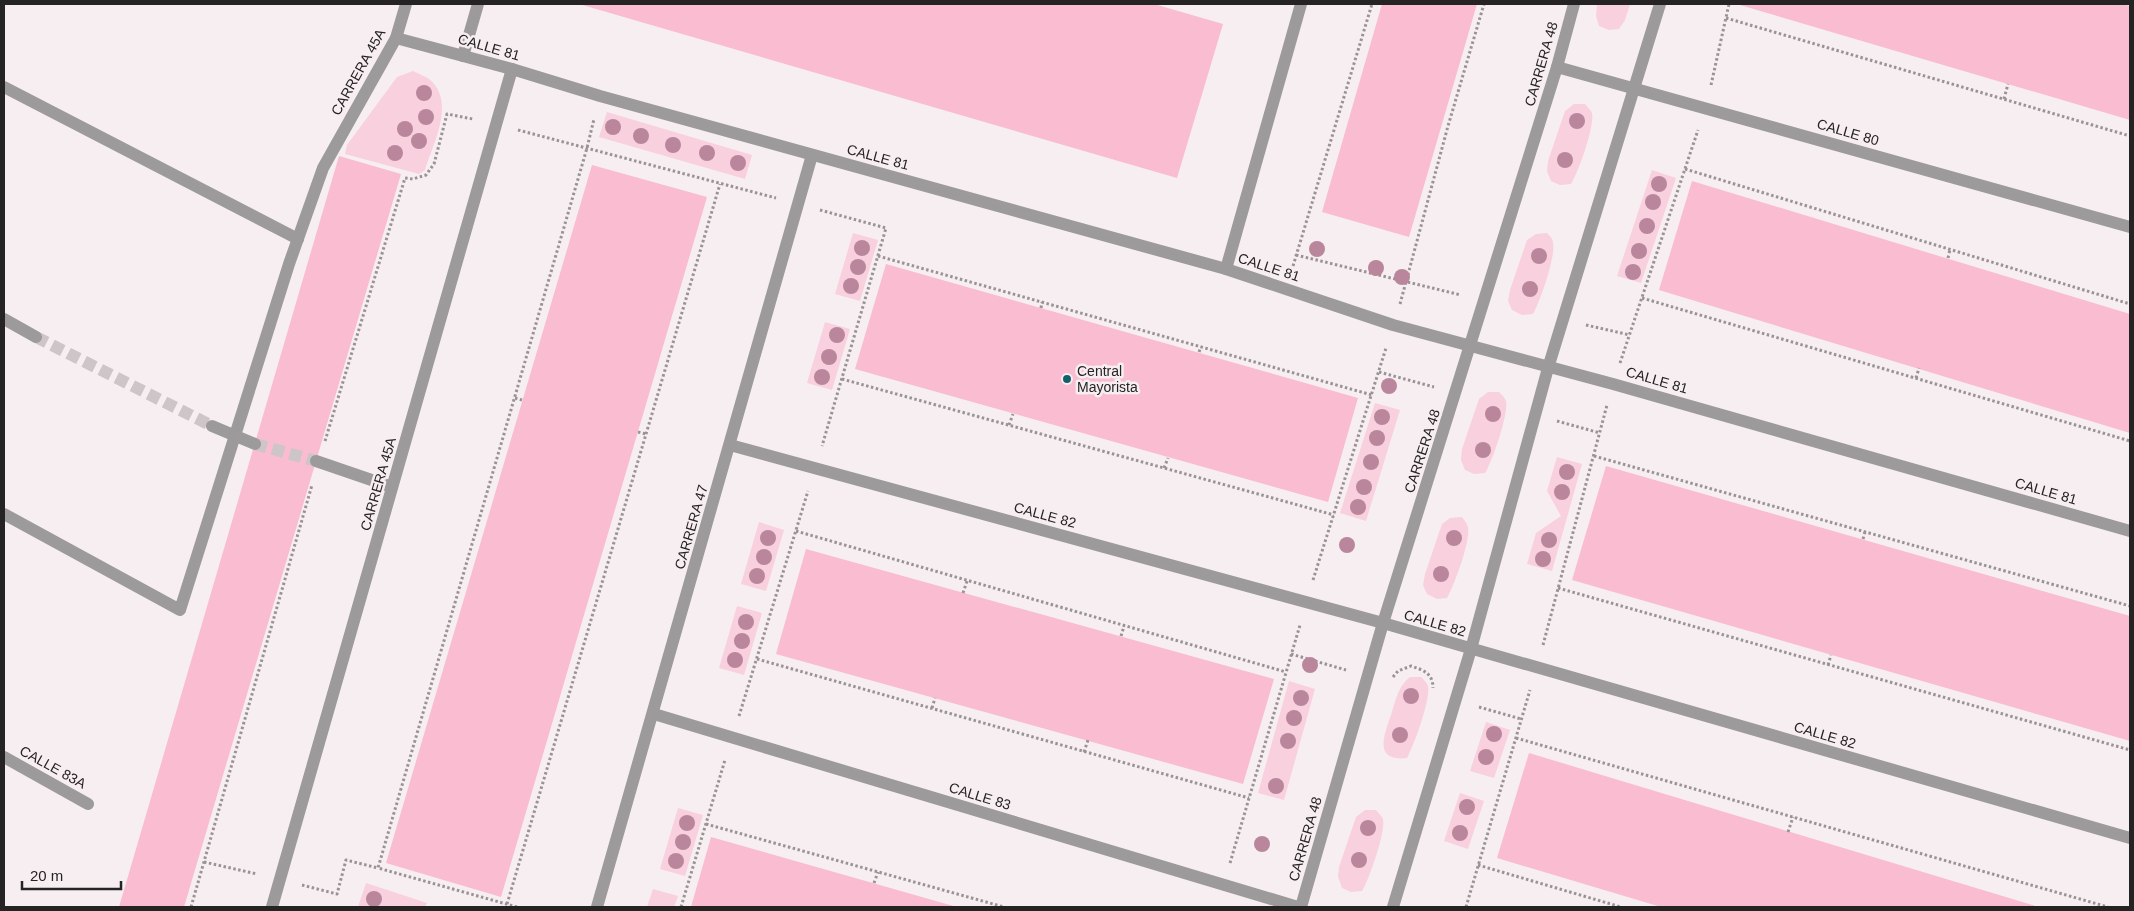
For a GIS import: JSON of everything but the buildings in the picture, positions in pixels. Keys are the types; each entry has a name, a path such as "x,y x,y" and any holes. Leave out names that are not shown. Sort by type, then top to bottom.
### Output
{"street":[{"name":"CARRERA 45A","path":"4,514 180,610 234,436 322,168 396,38 406,4"},
{"path":"463,56 478,4"},
{"path":"1226,269 1301,4"},
{"name":"CARRERA 48","path":"1299,907 1383,623 1557,67 1574,4"},
{"path":"1393,907 1471,649 1548,368 1636,89 1660,4"},
{"name":"CALLE 81","path":"396,38 1226,269 1393,325 1613,384 2130,531"},
{"name":"CALLE 80","path":"1557,67 2130,227"},
{"name":"CARRERA 45A","path":"272,907 512,69"},
{"path":"4,87 298,239"},
{"name":"CARRERA 47","path":"598,907 812,155"},
{"path":"4,319 36,337"},
{"path":"212,426 255,444"},
{"name":"CALLE 82","path":"730,444 1383,623 2130,838"},
{"path":"316,461 392,487"},
{"name":"CALLE 83","path":"654,714 1299,907"},
{"name":"CALLE 83A","path":"4,757 88,804"}],"path":[{"path":"1286,288 1372,4"},
{"path":"1223,885 1291,654 1406,282 1448,126 1484,4"},
{"path":"1466,907 1537,668 1613,384 1706,108 1729,4"},
{"path":"1726,18 2130,136"},
{"path":"2004,100 2008,84"},
{"path":"517,907 378,868 587,148 600,96"},
{"path":"496,124 886,228 816,468 681,907"},
{"path":"1685,170 2130,304"},
{"path":"507,904 720,184"},
{"path":"1948,258 1950,250"},
{"path":"1296,255 1485,300"},
{"path":"878,256 1372,395"},
{"path":"1642,298 2130,441"},
{"path":"1041,308 1042,302"},
{"path":"1564,320 1630,335"},
{"path":"1199,352 1201,347"},
{"path":"1916,378 1919,368"},
{"path":"1379,372 1456,394"},
{"path":"842,379 1334,515"},
{"path":"515,398 522,400"},
{"path":"1009,425 1013,414"},
{"path":"1535,416 1600,433"},
{"path":"638,432 646,434"},
{"path":"1594,456 2130,606"},
{"path":"1164,468 1168,458"},
{"path":"796,531 1286,672"},
{"path":"1863,539 1865,532"},
{"path":"963,593 967,580"},
{"path":"1558,588 2130,750"},
{"path":"1121,636 1124,626"},
{"path":"1291,654 1390,682 1398,671 1411,666 1426,671 1433,682 1433,694 1522,719"},
{"path":"1828,664 1831,655"},
{"path":"757,659 1249,798"},
{"path":"932,708 935,698"},
{"path":"1516,738 2108,907"},
{"path":"1084,752 1088,740"},
{"path":"1788,832 1793,817"},
{"path":"706,824 1004,907"},
{"path":"1478,865 1621,907"},
{"path":"874,883 878,872"}],"shaded area":[{"path":"1597,4 1630,4 1625,20 1619,29 1609,30 1599,26 1596,16"},
{"path":"413,71 430,80 438,89 441,100 440,124 425,170 419,174 345,154 347,145 397,77"},
{"path":"1574,104 1585,104 1591,111 1591,128 1582,160 1571,184 1560,185 1551,181 1547,171 1548,161 1565,111"},
{"path":"607,112 752,155 745,179 599,137"},
{"path":"1652,170 1676,178 1641,283 1617,276"},
{"path":"853,233 878,240 860,301 835,294"},
{"path":"1547,233 1552,240 1553,249 1547,279 1533,314 1522,315 1512,310 1508,301 1510,290 1527,240 1536,234"},
{"path":"825,322 850,329 832,390 807,383"},
{"path":"1488,392 1499,392 1504,398 1506,401 1505,416 1496,449 1485,473 1474,474 1465,470 1461,460 1462,449 1479,399"},
{"path":"1375,403 1400,410 1366,521 1340,513"},
{"path":"1557,457 1582,464 1552,571 1527,564 1536,533 1561,516 1547,491"},
{"path":"1462,517 1468,526 1468,533 1461,563 1447,598 1437,599 1427,594 1423,585 1425,574 1442,524 1450,518"},
{"path":"759,522 784,530 766,591 741,584"},
{"path":"737,606 762,613 744,675 719,668"},
{"path":"1410,677 1421,677 1426,683 1428,686 1427,701 1418,733 1407,758 1396,758 1389,756 1385,751 1384,738 1398,694"},
{"path":"1289,681 1315,689 1284,800 1258,793"},
{"path":"1486,722 1510,730 1494,778 1470,771"},
{"path":"1460,793 1484,801 1468,849 1444,841"},
{"path":"678,808 703,815 685,876 660,869"},
{"path":"1365,810 1376,810 1382,817 1382,834 1373,867 1362,891 1351,892 1342,888 1338,877 1339,867 1356,817"},
{"path":"366,883 427,903 425,907 358,907"},
{"path":"653,889 678,896 674,907 647,907"}],"tunnel":[{"path":"36,337 212,426"},
{"path":"255,444 316,461"}],"place":[{"name":"Central Mayorista","path":"1067,379"}]}
